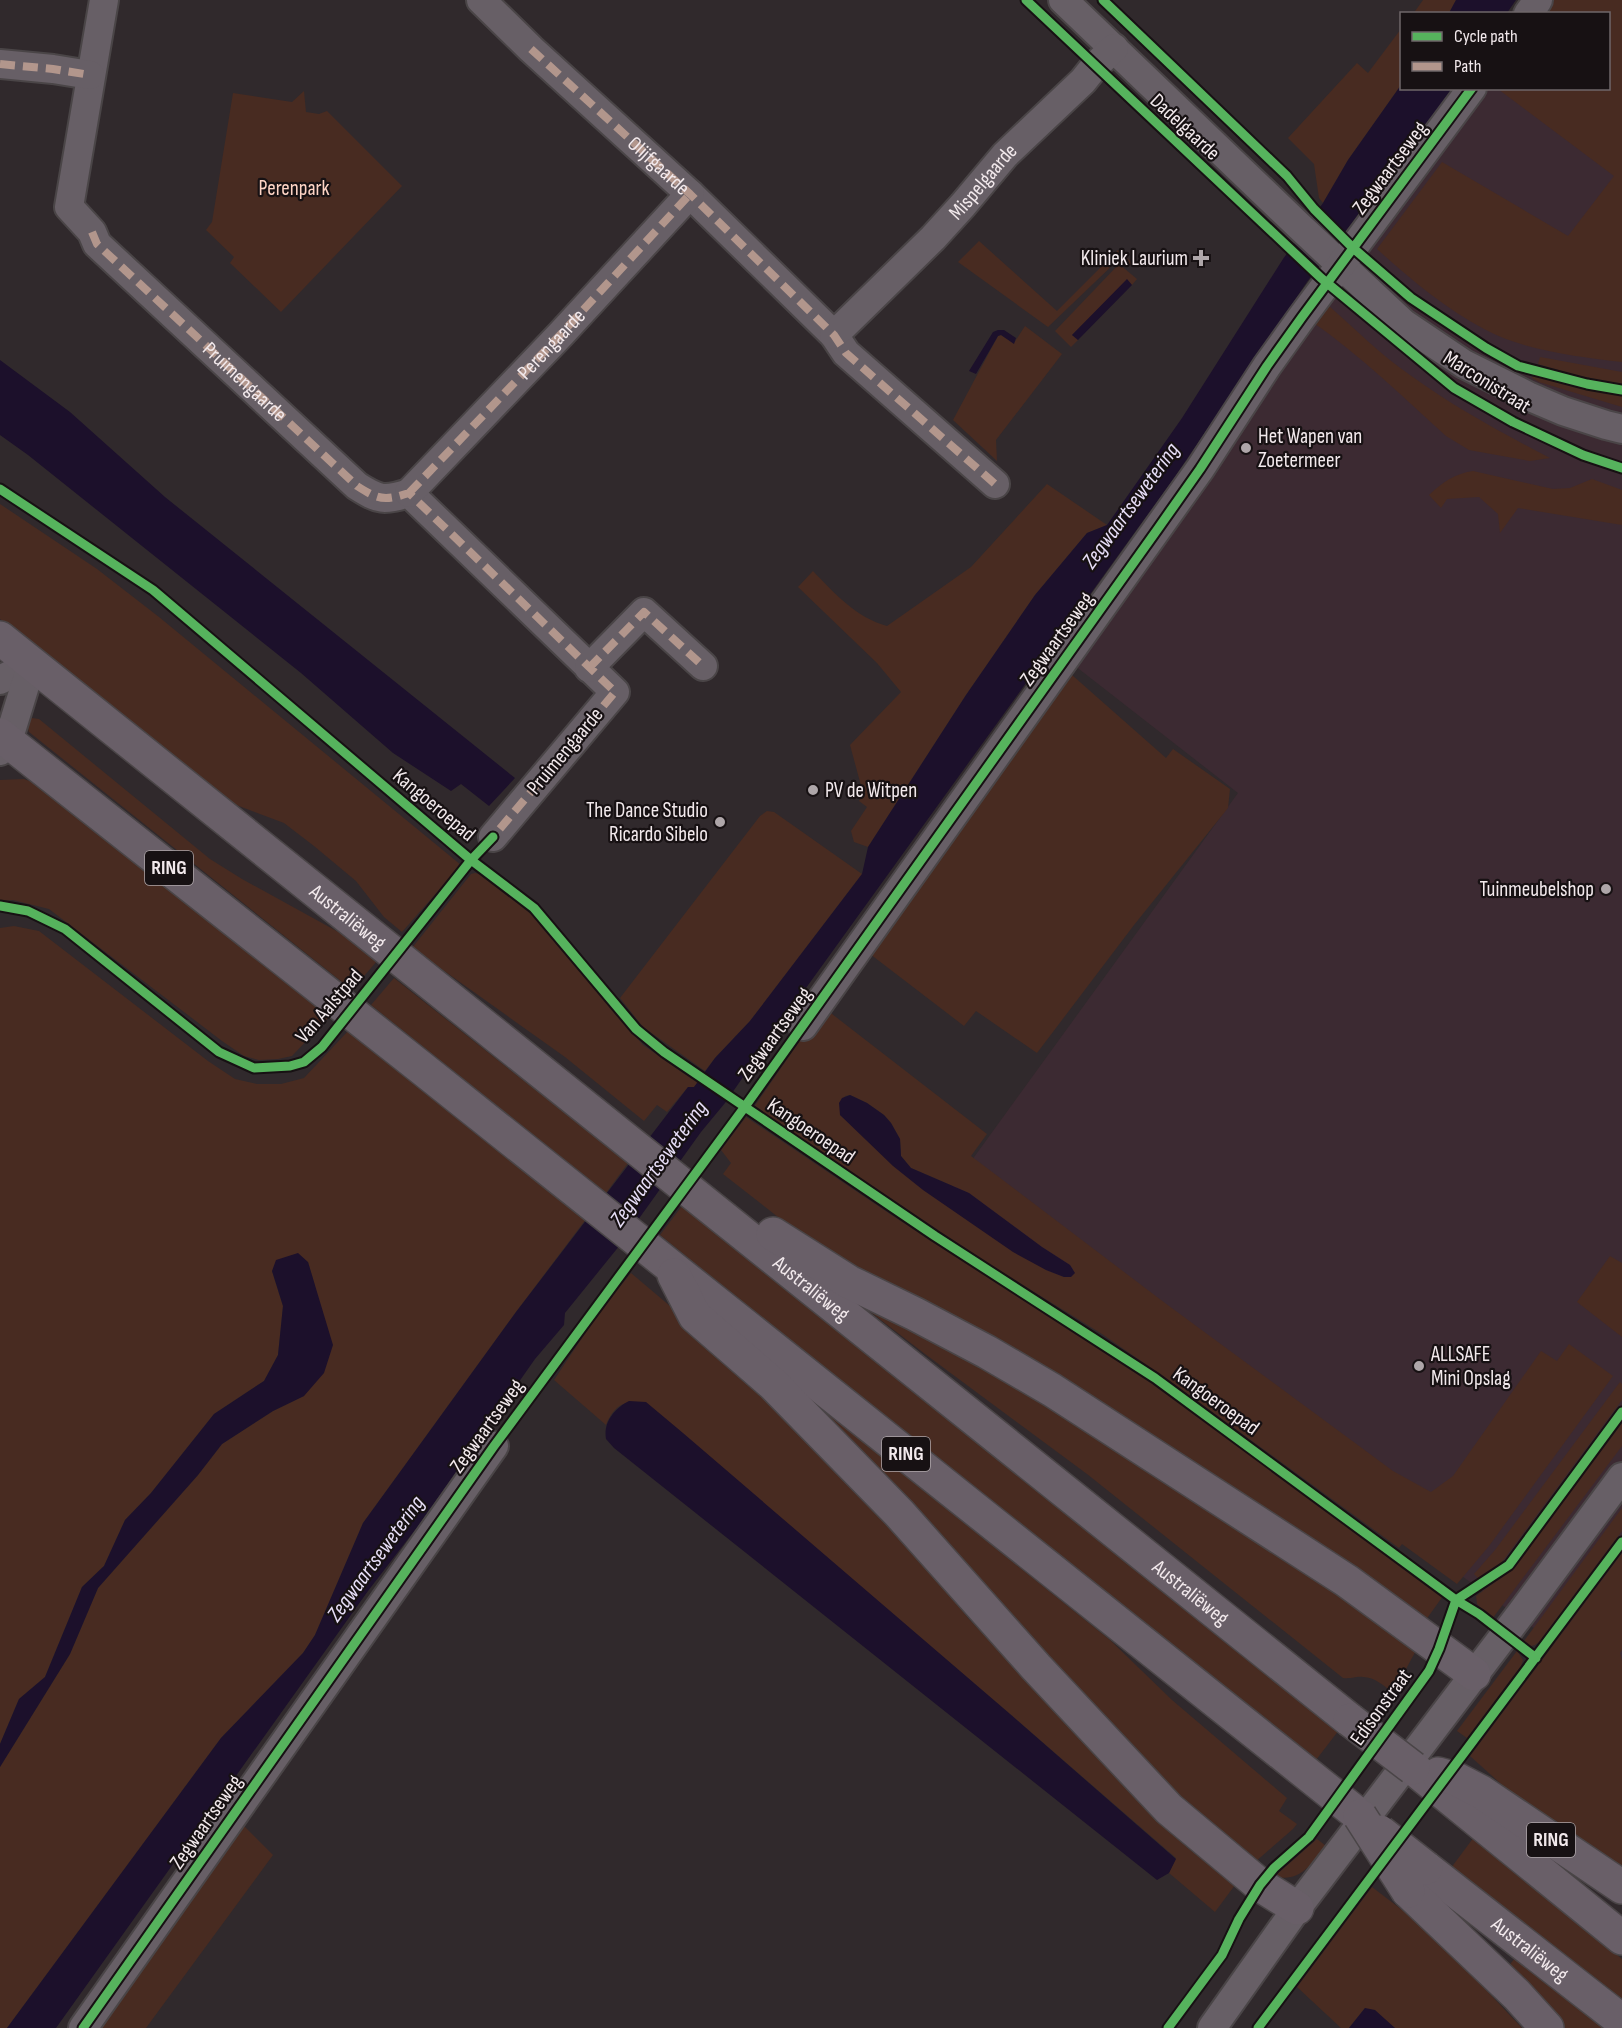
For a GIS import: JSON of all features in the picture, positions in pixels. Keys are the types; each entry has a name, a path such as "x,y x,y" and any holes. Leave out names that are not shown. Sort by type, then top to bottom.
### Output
{"main road":[{"name":"Australiëweg","path":"0,638 1350,1720 1413,1768 1474,1802 1622,1938"},
{"name":"RING","path":"3,742 583,1196 1360,1816 1547,2028"},
{"path":"711,1208 771,1232 849,1282 987,1352 1052,1390 1347,1581 1474,1674"},
{"path":"663,1261 695,1316 773,1384 899,1513 1036,1667 1169,1809 1252,1879 1297,1908"},
{"name":"RING","path":"1474,1802 1622,1887"},
{"name":"Australiëweg","path":"1417,1879 1622,2021"}],"street":[{"name":"Pruimengaarde","path":"104,0 69,207 92,232 96,244 357,486 372,496 390,499 409,493 615,692 493,837"},
{"name":"Olijfgaarde","path":"481,0 531,49 690,194 834,335 846,353 995,484"},
{"name":"Dadelgaarde","path":"1063,0 1337,261"},
{"name":"Mispelgaarde","path":"834,335 933,238 1005,155 1083,81 1114,48"},
{"path":"0,64 90,75"},
{"name":"Zegwaartseweg","path":"803,1026 1200,469 1337,261 1470,90"},
{"name":"Perengaarde","path":"409,493 561,334 690,194"},
{"name":"Marconistraat","path":"1337,261 1403,323 1464,364 1563,411 1622,429"},
{"path":"589,668 644,612 703,666"},
{"path":"0,680 32,663"},
{"path":"3,742 32,663"},
{"name":"Zegwaartseweg","path":"82,2028 494,1446"},
{"path":"1212,2028 1297,1908 1622,1477"}],"shaded area":[{"path":"1539,0 1622,0 1622,1692 943,1200 1238,793 1070,662 1473,90 1610,90 1610,12 1598,12"}],"green space":[{"path":"1423,0 1456,0 1450,12 1414,12"},
{"path":"1553,0 1622,0 1622,362 1551,352 1499,336 1470,321 1442,302 1377,249 1442,162 1568,236 1614,176 1499,90 1610,90 1610,12 1544,12"},
{"path":"1400,30 1400,86 1348,160 1323,203 1319,198 1314,164 1288,138 1357,63 1368,73"},
{"name":"Perenpark","path":"304,91 306,112 319,114 327,111 402,186 281,312 230,263 234,257 206,230 212,222 233,93 292,102"},
{"path":"979,241 1057,311 1118,250 1137,267 1118,260 1048,327 958,262"},
{"path":"1119,264 1137,279 1132,285 1127,280 1072,335 1078,340 1071,347 1055,331"},
{"path":"1326,300 1331,304 1329,306 1369,342 1410,375 1478,419 1550,458 1530,461 1469,450 1446,436 1364,362 1311,321"},
{"path":"1025,326 1062,354 996,440 997,461 953,420 998,336 1001,335 1014,343"},
{"path":"1540,357 1622,372 1622,384 1574,375 1538,364"},
{"path":"1533,375 1622,396 1622,407 1539,382 1532,378"},
{"path":"1473,471 1553,489 1570,488 1592,479 1622,490 1622,525 1518,508 1500,533 1498,514 1479,497 1447,499 1441,508 1429,495 1449,479"},
{"path":"1047,484 1107,525 1087,533 1035,595 966,695 868,847 854,842 851,831 867,807 859,801 863,793 850,745 901,692 877,663 798,587 813,571 856,611 887,626 971,567"},
{"path":"0,504 97,569 159,617 461,865 402,932 384,917 356,881 314,846 284,823 231,803 0,619"},
{"path":"1072,675 1166,758 1173,749 1230,789 1228,808 1134,925 1037,1053 976,1011 964,1026 870,954"},
{"path":"32,718 39,719 210,859 351,939 377,961 352,990 29,732 27,724"},
{"path":"24,779 37,784 330,1016 292,1056 259,1060 244,1056 49,909 13,900 0,901 0,780"},
{"path":"767,811 774,812 862,874 750,1021 705,1071 643,1027 620,998 760,816"},
{"path":"471,874 483,875 531,914 643,1045 698,1083 694,1087 688,1087 667,1112 657,1105 644,1121 565,1057 412,948"},
{"path":"14,926 39,931 208,1061 235,1079 257,1084 281,1084 304,1078 349,1030 586,1219 363,1523 315,1635 303,1653 221,1738 7,2028 0,2028 0,1767 70,1654 98,1588 198,1475 222,1444 273,1411 304,1396 315,1286 308,1262 272,1271 283,1306 278,1355 264,1381 214,1414 151,1493 125,1520 104,1566 82,1587 45,1677 19,1699 0,1744 0,928"},
{"path":"394,978 628,1163 606,1193 371,1005"},
{"path":"823,1007 987,1134 971,1156 1393,1471 1431,1492 1453,1476 1541,1351 1557,1361 1569,1344 1613,1376 1489,1546 1457,1584 1402,1544 1399,1548 1102,1334 984,1261 754,1107","holes":["850,1095 867,1103 891,1123 900,1139 901,1156 911,1168 969,1193 1070,1265 1073,1269 1071,1277 1064,1277 1046,1270 840,1115 845,1096"]},
{"path":"746,1117 890,1214 1151,1383 1443,1596 1423,1624 857,1275 792,1228 723,1174 731,1163 721,1150"},
{"path":"682,1206 1339,1730 1316,1760 660,1235"},
{"path":"1610,1256 1622,1263 1622,1337 1577,1302"},
{"path":"631,1273 683,1317 869,1494 968,1618 1167,1829 1235,1885 1215,1912 1169,1873 1176,1858 646,1403 632,1402 622,1405 613,1412 606,1425 554,1380 600,1311"},
{"path":"847,1294 981,1358 1419,1645 1393,1693 1379,1682 1367,1677 1343,1678 1087,1474"},
{"path":"1620,1382 1622,1400 1502,1562 1478,1578 1474,1574 1495,1550"},
{"path":"797,1389 1110,1640 1172,1700 1287,1798 1279,1811 1297,1824 1293,1829 1254,1863 1197,1815"},
{"path":"1622,1423 1622,1446 1492,1619 1477,1604 1476,1596 1512,1570"},
{"path":"1622,1508 1622,1531 1539,1642 1531,1646 1524,1641"},
{"path":"1622,1553 1622,1650 1620,1653 1622,1661 1622,1868 1510,1792 1470,1756"},
{"path":"1517,1651 1523,1660 1521,1666 1467,1738 1457,1731"},
{"path":"239,1821 273,1855 146,2028 91,2028"},
{"path":"1474,1837 1622,1959 1622,2002 1451,1868"},
{"path":"1317,1839 1326,1846 1305,1870 1292,1877 1276,1877 1276,1875"},
{"path":"1372,1887 1414,1919 1417,1917 1522,2028 1395,2028 1365,2008 1349,2028 1341,2028 1297,1987"},
{"path":"1515,1958 1607,2028 1565,2028 1508,1967"}],"water":[{"path":"1456,0 1516,0 1508,12 1450,12"},
{"name":"Zegwaartsewetering","path":"1400,86 1400,90 1452,90 1307,282 1174,478 725,1103 701,1132 620,1245 565,1313 564,1325 535,1359 418,1526 368,1591 56,2028 7,2028 221,1738 303,1653 315,1635 363,1523 516,1312 688,1087 694,1087 715,1058 750,1021 862,874 868,847 966,695 1035,595 1087,533 1107,525 1182,418 1283,259 1323,203 1348,160"},
{"path":"1127,279 1132,285 1078,340 1072,335"},
{"path":"1004,330 1016,338 1014,344 1001,335 998,336 976,374 969,371 993,332"},
{"path":"0,360 70,412 165,497 515,778 489,806 461,784 451,791 393,753 301,673 0,435"},
{"path":"850,1095 867,1103 891,1123 900,1139 901,1156 911,1168 969,1193 1070,1265 1075,1273 1071,1277 1064,1277 1013,1252 923,1190 893,1166 840,1115 839,1103 842,1098"},
{"path":"298,1253 308,1262 333,1345 324,1373 304,1396 273,1411 222,1444 198,1475 98,1588 70,1654 0,1767 0,1744 19,1699 45,1677 82,1587 104,1566 125,1520 151,1493 214,1414 264,1381 278,1355 283,1306 272,1271 276,1260"},
{"path":"629,1401 646,1402 1176,1859 1169,1873 1157,1880 614,1448 606,1439 606,1427 611,1416"},
{"path":"1365,2008 1375,2010 1395,2028 1349,2028"}],"marked path":[{"path":"531,49 690,194 834,335 846,353 995,484"},
{"path":"0,64 90,75"},
{"path":"409,493 561,334 690,194"},
{"path":"92,232 97,244 357,486 382,498 409,493 615,692 493,837"},
{"path":"589,668 644,612 703,666"}],"cycle path":[{"path":"1026,0 1321,278 1454,388 1513,422 1583,455 1622,468"},
{"path":"1103,0 1287,176 1314,209 1353,248 1411,298 1486,348 1518,366 1587,384 1622,390"},
{"path":"83,2028 494,1446 744,1108 1157,530 1302,317 1471,90"},
{"name":"Kangoeroepad","path":"0,489 153,590 471,860 534,908 636,1029 664,1052 935,1236 1155,1378 1536,1658"},
{"name":"Van Aalstpad","path":"0,906 28,911 65,929 219,1052 254,1068 290,1066 304,1062 322,1047 471,860 493,837"},
{"name":"Edisonstraat","path":"1168,2028 1222,1955 1239,1919 1260,1885 1274,1868 1309,1837 1429,1671 1456,1600 1509,1565 1622,1412"},
{"path":"1258,2028 1622,1542"}],"place":[{"name":"Kliniek Laurium","path":"1201,258"},
{"name":"Het Wapen van Zoetermeer","path":"1246,448"},
{"name":"PV de Witpen","path":"813,790"},
{"name":"The Dance Studio Ricardo Sibelo","path":"720,822"},
{"name":"Tuinmeubelshop","path":"1606,889"},
{"name":"ALLSAFE Mini Opslag","path":"1419,1366"}]}
